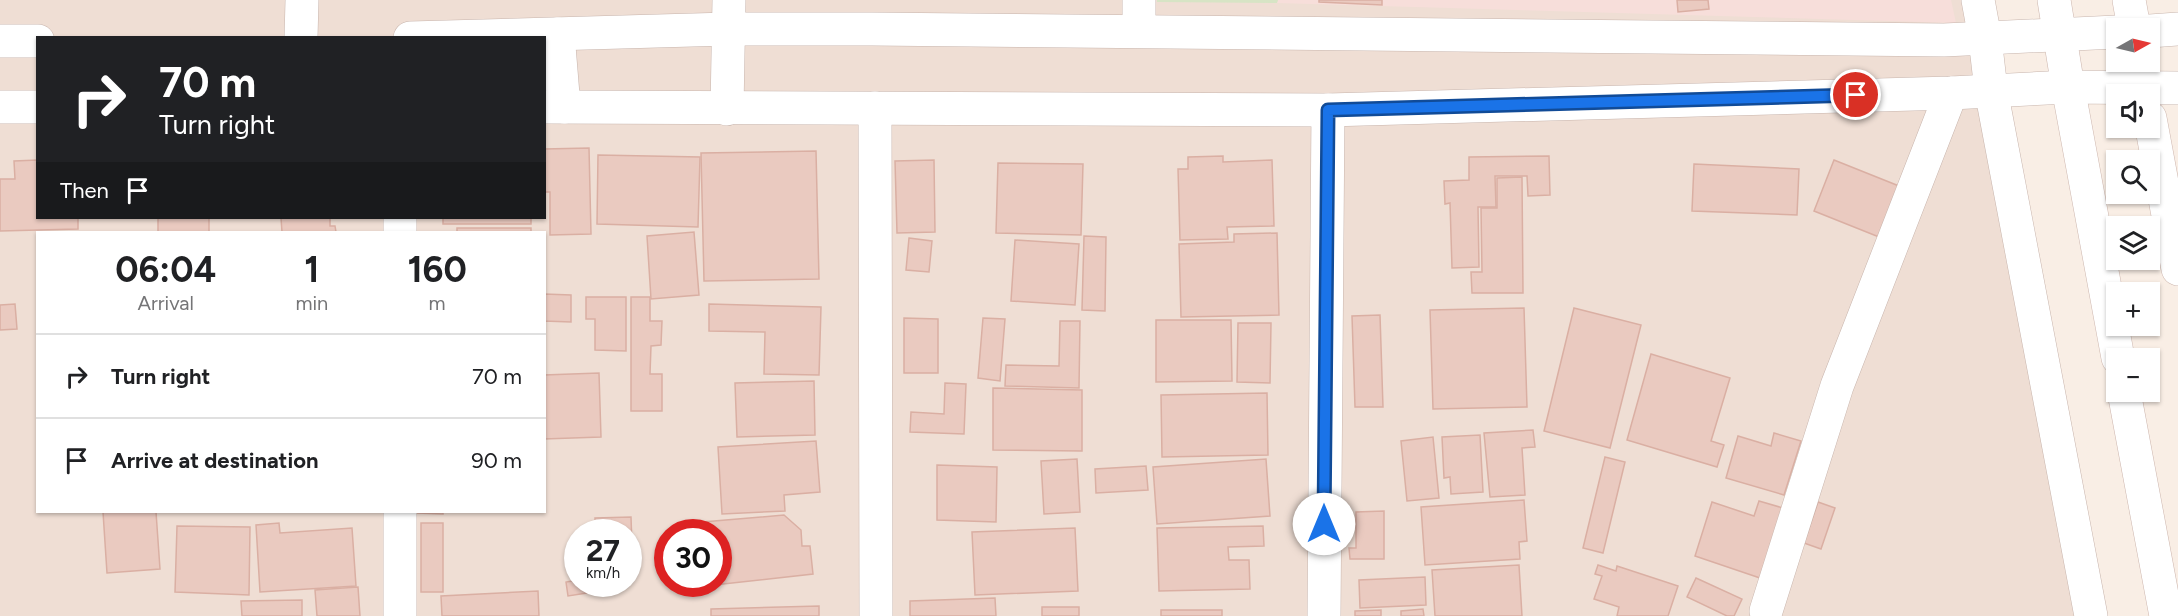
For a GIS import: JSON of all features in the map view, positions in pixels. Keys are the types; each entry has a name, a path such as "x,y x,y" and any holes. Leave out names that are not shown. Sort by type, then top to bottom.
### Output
{"street":[{"path":"301,36 302,0"},
{"path":"1978,0 1991,90 2091,616"},
{"path":"2054,0 2116,348"},
{"path":"2129,0 2132,18"},
{"path":"484,36 558,34 728,15 1139,16 1920,40 2106,33"},
{"path":"727,109 728,15"},
{"path":"2160,30 2178,29"},
{"path":"558,34 554,107 1328,110 1952,93 2068,87 2106,88"},
{"path":"0,41 36,41"},
{"path":"2160,89 2178,88"},
{"path":"1766,611 1837,386 1952,93"},
{"path":"0,107 36,107"},
{"path":"875,108 876,616"},
{"path":"1324,616 1328,110"},
{"path":"2153,138 2178,269"},
{"path":"2126,402 2166,616"},
{"path":"400,513 400,616"}],"shaded area":[{"path":"0,0 1978,0 2091,616 0,616"},
{"path":"1278,0 1951,0 1956,23 1277,3"}],"green space":[{"path":"1157,0 1278,0 1277,3 1157,2"}],"building":[{"path":"1319,0 1382,0 1382,5 1319,2"},
{"path":"1677,0 1708,0 1709,9 1678,12"},
{"path":"589,148 591,234 550,235 550,192 546,192 546,149"},
{"path":"816,151 819,279 704,281 701,153"},
{"path":"598,155 700,157 698,227 597,224"},
{"path":"1223,156 1223,162 1272,160 1274,226 1227,227 1228,239 1180,240 1178,169 1188,169 1188,157"},
{"path":"1549,156 1550,195 1528,196 1527,176 1495,176 1496,207 1478,207 1479,267 1452,268 1450,203 1445,204 1444,181 1469,180 1469,157"},
{"path":"36,160 36,219 78,219 78,229 0,231 0,179 15,179 14,161"},
{"path":"934,160 935,232 897,233 895,161"},
{"path":"1834,160 1899,186 1879,237 1814,211"},
{"path":"998,163 1083,164 1081,235 996,233"},
{"path":"1694,164 1799,169 1797,215 1692,211"},
{"path":"1522,177 1523,293 1472,293 1471,272 1482,272 1481,208 1497,208 1497,178"},
{"path":"158,219 209,219 209,231 158,231"},
{"path":"281,219 330,219 330,226 335,226 336,231 282,231"},
{"path":"443,219 531,219 531,224 443,224"},
{"path":"457,228 531,228 531,231 457,231"},
{"path":"694,232 699,295 651,299 647,236"},
{"path":"1277,233 1279,315 1181,317 1179,244 1234,242 1234,234"},
{"path":"1084,236 1106,237 1105,311 1082,310"},
{"path":"909,238 932,241 929,272 906,270"},
{"path":"1015,240 1079,244 1075,305 1011,301"},
{"path":"546,294 571,295 571,322 546,321"},
{"path":"586,297 626,297 626,351 595,350 595,319 586,319"},
{"path":"631,297 650,297 650,321 662,321 661,345 651,346 650,374 662,374 662,411 631,411"},
{"path":"15,304 17,329 0,330 0,305"},
{"path":"709,304 821,307 819,375 764,374 765,332 709,331"},
{"path":"1524,308 1527,407 1433,409 1430,310"},
{"path":"1574,308 1641,325 1610,448 1544,431"},
{"path":"1380,315 1383,407 1355,407 1352,316"},
{"path":"904,318 938,319 938,373 904,373"},
{"path":"983,318 1005,319 1000,381 978,378"},
{"path":"1156,320 1231,320 1232,381 1156,382"},
{"path":"1060,321 1080,321 1079,388 1005,386 1006,365 1059,366"},
{"path":"1238,323 1271,323 1270,383 1237,382"},
{"path":"1651,354 1730,378 1711,441 1724,445 1717,467 1627,440"},
{"path":"599,373 601,437 546,439 546,375"},
{"path":"814,381 815,435 737,437 735,383"},
{"path":"945,383 966,384 964,434 910,432 911,412 944,414"},
{"path":"993,388 1082,390 1082,451 993,450"},
{"path":"1267,393 1268,455 1162,457 1161,395"},
{"path":"1533,430 1535,447 1522,448 1525,495 1490,497 1484,433"},
{"path":"1774,433 1801,441 1784,495 1726,478 1738,436 1771,446"},
{"path":"1480,435 1483,492 1451,494 1450,477 1444,478 1442,437"},
{"path":"1433,437 1439,498 1407,501 1401,441"},
{"path":"816,441 820,492 784,495 785,511 722,514 718,447"},
{"path":"1605,457 1625,462 1603,553 1583,548"},
{"path":"1077,459 1080,512 1044,514 1041,461"},
{"path":"1266,459 1270,516 1157,524 1153,467"},
{"path":"937,465 997,467 996,522 937,520"},
{"path":"1146,466 1148,490 1096,493 1095,469"},
{"path":"1524,500 1527,541 1519,542 1520,559 1425,565 1421,507"},
{"path":"1759,501 1783,508 1760,578 1695,556 1712,502 1754,516"},
{"path":"1818,502 1835,508 1821,549 1804,543"},
{"path":"1384,511 1384,559 1350,559 1349,548 1356,548 1356,512"},
{"path":"103,513 156,513 160,569 107,573"},
{"path":"784,515 801,530 802,546 810,546 813,574 732,583 732,519"},
{"path":"631,517 631,519 595,519"},
{"path":"279,523 280,533 352,528 356,586 260,592 256,525"},
{"path":"421,523 443,523 443,592 421,592"},
{"path":"177,526 250,527 249,595 175,592"},
{"path":"1263,526 1264,546 1228,547 1229,560 1249,560 1250,589 1159,591 1157,528"},
{"path":"1075,528 1078,591 975,595 972,532"},
{"path":"1519,565 1522,616 1435,616 1432,570"},
{"path":"1598,565 1616,571 1617,566 1678,586 1668,616 1617,616 1619,607 1594,599 1602,576 1595,574"},
{"path":"1425,577 1426,605 1360,608 1359,580"},
{"path":"1696,578 1742,599 1734,616 1727,616 1687,597"},
{"path":"358,587 360,616 317,616 315,590"},
{"path":"538,591 539,616 442,616 441,596"},
{"path":"995,598 996,616 910,616 910,601"},
{"path":"302,600 302,616 242,616 241,601"},
{"path":"819,606 819,616 711,616 711,609"},
{"path":"1042,607 1079,607 1079,616 1042,616"},
{"path":"1423,609 1424,616 1401,616 1401,611"},
{"path":"1161,610 1222,610 1222,616 1161,616"},
{"path":"1381,610 1381,616 1355,616 1355,611"}],"route":[{"path":"1324,524 1328,110 1856,95"}]}
